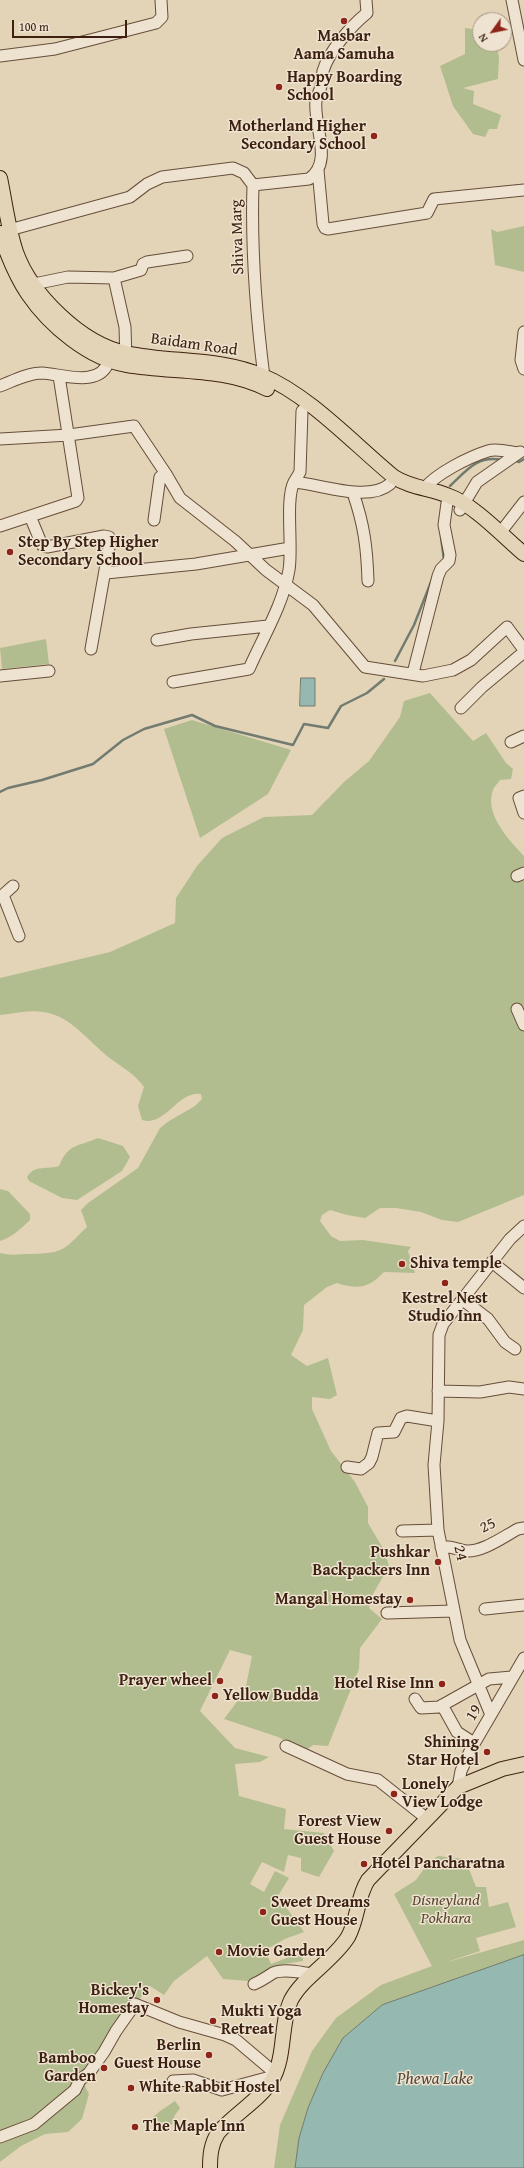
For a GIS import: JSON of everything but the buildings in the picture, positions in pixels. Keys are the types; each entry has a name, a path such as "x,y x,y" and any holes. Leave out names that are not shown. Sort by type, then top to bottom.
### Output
{"main road":[{"name":"Baidam Road","path":"0,178 3,232 8,258 28,294 46,315 76,341 109,360 126,359 228,365 264,376 299,398 394,477 410,486 450,496 524,563"},
{"name":"Baidam Road","path":"3,232 17,253 34,284 54,308 77,329 105,347 126,359 245,380 274,392 302,411 390,484 408,494 462,507 500,533 524,554"},
{"path":"210,2168 210,2152 218,2133 227,2122 264,2090 274,2074 278,2064 289,2005 296,1992 334,1956 348,1937 354,1924 361,1893 368,1880 426,1818 458,1787 502,1769 524,1764"}],"street":[{"path":"0,56 55,49 156,22 162,17 161,0"},
{"path":"366,0 367,13 352,25 333,52 323,71 321,88 316,101 322,157 318,170 325,228 328,229 427,213 434,199 524,190"},
{"path":"512,0 524,60"},
{"path":"3,232 130,197 147,184 162,177 233,168 244,174 253,185"},
{"name":"Shiva Marg","path":"264,376 254,258 253,185 309,179 318,170"},
{"path":"34,284 68,277 114,278 138,273 143,264 147,262 187,256"},
{"path":"114,278 122,309 126,359"},
{"path":"524,332 521,360 524,369"},
{"path":"0,386 24,377 41,373 88,378 100,373 108,365 109,360"},
{"path":"0,526 76,501 78,498 59,376"},
{"path":"173,682 249,669 281,601 286,583 290,548 290,489 300,472 302,411"},
{"path":"0,439 69,435 134,426 180,498 235,541 266,570 286,583 313,605 365,667 413,673 423,676 453,670 471,660 507,628 524,651 482,687 461,708"},
{"path":"424,489 428,483 456,465 488,451 521,451"},
{"path":"462,507 477,482 521,451"},
{"path":"154,520 160,477 166,474"},
{"path":"294,482 311,483 353,493 381,490 390,484"},
{"path":"353,493 362,517 367,544 368,581"},
{"path":"500,533 524,502"},
{"path":"413,673 438,576 441,569 449,561 450,555 444,525 447,503"},
{"path":"30,516 42,545 47,547 104,536 109,538 110,542 106,573 91,649"},
{"path":"106,573 196,564 290,548"},
{"path":"157,640 190,634 268,626"},
{"path":"0,676 48,671"},
{"path":"511,742 524,736"},
{"path":"524,796 519,798 524,813"},
{"path":"13,886 3,895 19,936"},
{"path":"517,1009 524,1025"},
{"name":"24","path":"492,1715 460,1640 438,1530 434,1465 438,1421 440,1330 510,1239 524,1226"},
{"path":"492,1262 524,1288"},
{"path":"463,1300 488,1319 505,1342 515,1349"},
{"path":"438,1391 480,1392 509,1387 524,1389"},
{"path":"348,1467 355,1470 361,1469 369,1462 372,1457 378,1433 394,1432 401,1418 407,1416 438,1421"},
{"name":"25","path":"442,1547 448,1546 465,1551 480,1548 518,1529 524,1528"},
{"path":"402,1531 438,1530"},
{"path":"485,1609 524,1605"},
{"path":"387,1613 453,1611"},
{"name":"19","path":"458,1787 461,1771 474,1743 492,1715 524,1658"},
{"path":"415,1699 420,1708 431,1708 442,1705 488,1679 512,1677"},
{"path":"442,1705 457,1732 474,1743"},
{"path":"286,1746 346,1774 378,1780 426,1818"},
{"path":"254,1984 266,1979 274,1973 284,1971 314,1974"},
{"path":"0,2137 34,2124 75,2090 80,2080 89,2072 104,2052 135,2004 179,2022 225,2035 236,2040 274,2074"},
{"path":"173,2081 193,2080 222,2090 274,2074"}],"green space":[{"path":"465,28 472,29 472,52 498,52 498,79 463,88 474,91 473,104 501,115 497,129 489,129 485,137 473,134 453,106 440,66 465,54"},
{"path":"524,226 524,272 495,265 491,229 497,232"},
{"path":"46,639 49,664 2,669 0,648"},
{"path":"430,693 473,741 486,733 506,763 513,769 511,779 500,780 495,786 491,799 495,817 500,826 524,856 524,1195 458,1222 442,1220 421,1212 396,1208 380,1208 365,1218 330,1210 322,1215 320,1221 331,1236 340,1241 363,1240 411,1247 408,1251 415,1273 384,1272 368,1284 357,1287 337,1283 327,1287 304,1305 303,1330 291,1355 307,1366 328,1358 337,1395 330,1399 312,1397 312,1409 331,1451 355,1482 368,1507 368,1523 384,1550 389,1566 373,1594 369,1608 382,1619 360,1648 359,1669 328,1746 313,1745 305,1751 278,1737 224,1719 245,1691 252,1656 230,1650 200,1711 235,1748 269,1757 260,1762 235,1764 239,1796 286,1809 284,1829 324,1833 334,1851 319,1877 301,1871 301,1858 288,1855 284,1872 262,1862 250,1884 264,1892 275,1871 289,1878 278,1896 304,1932 285,1939 265,1950 271,1964 302,1952 303,1961 284,1964 248,1981 223,1979 207,1956 174,1981 164,1995 150,1986 113,2031 88,2071 85,2086 89,2094 82,2119 68,2132 45,2134 21,2146 0,2162 0,1253 15,1255 51,1253 63,1249 87,1227 81,1210 88,1203 138,1168 160,1128 195,1106 202,1099 201,1094 193,1095 185,1098 158,1118 150,1121 142,1120 138,1106 144,1087 133,1075 111,1059 68,1022 60,1017 39,1011 0,1015 0,978 110,952 175,923 176,898 197,866 222,838 264,817 312,815 344,782 369,761 400,717 404,701"},
{"path":"192,720 291,750 268,794 200,838 164,729"},
{"path":"98,1138 123,1146 130,1157 122,1171 77,1200 62,1198 29,1181 27,1177 34,1170 59,1166 67,1153 75,1146"},
{"path":"0,1189 8,1191 30,1214 30,1220 12,1235 0,1241"},
{"name":"Disneyland Pokhara","path":"438,1856 465,1859 476,1887 486,1887 489,1907 508,1902 516,1927 476,1938 480,1951 444,1963 524,1940 524,1956 382,2005 343,2038 323,2073 308,2108 299,2138 295,2168 274,2168 280,2125 312,2051 336,2018 381,1985 432,1966 394,1894 416,1880 428,1863"},
{"path":"175,2101 180,2108 175,2115 172,2125 150,2120 160,2111"}],"water":[{"path":"301,678 315,678 315,706 300,706"},
{"name":"Phewa Lake","path":"524,1955 524,2168 295,2168 299,2138 308,2108 323,2073 343,2038 382,2005"}],"waterway":[{"path":"514,460 519,462 524,459"},
{"path":"450,486 473,465 486,460 502,460"},
{"path":"441,537 444,560"},
{"path":"395,661 414,625 433,577"},
{"path":"0,792 8,788 42,780 93,764 123,740 144,729 192,715 215,726 293,745 304,724 328,728 341,706 367,693 384,679"}],"place":[{"name":"Masbar Aama Samuha","path":"344,21"},
{"name":"Happy Boarding School","path":"279,87"},
{"name":"Motherland Higher Secondary School","path":"374,136"},
{"name":"Step By Step Higher Secondary School","path":"10,552"},
{"name":"Shiva temple","path":"402,1264"},
{"name":"Kestrel Nest Studio Inn","path":"445,1283"},
{"name":"Pushkar Backpackers Inn","path":"438,1562"},
{"name":"Mangal Homestay","path":"410,1600"},
{"name":"Prayer wheel","path":"220,1681"},
{"name":"Hotel Rise Inn","path":"442,1684"},
{"name":"Yellow Budda","path":"215,1696"},
{"name":"Shining Star Hotel","path":"487,1752"},
{"name":"Lonely View Lodge","path":"394,1794"},
{"name":"Forest View Guest House","path":"389,1831"},
{"name":"Hotel Pancharatna","path":"364,1864"},
{"name":"Sweet Dreams Guest House","path":"263,1912"},
{"name":"Movie Garden","path":"219,1952"},
{"name":"Bickey's Homestay","path":"157,2000"},
{"name":"Mukti Yoga Retreat","path":"213,2021"},
{"name":"Berlin Guest House","path":"209,2055"},
{"name":"Bamboo Garden","path":"104,2068"},
{"name":"White Rabbit Hostel","path":"131,2088"},
{"name":"The Maple Inn","path":"135,2127"}]}
